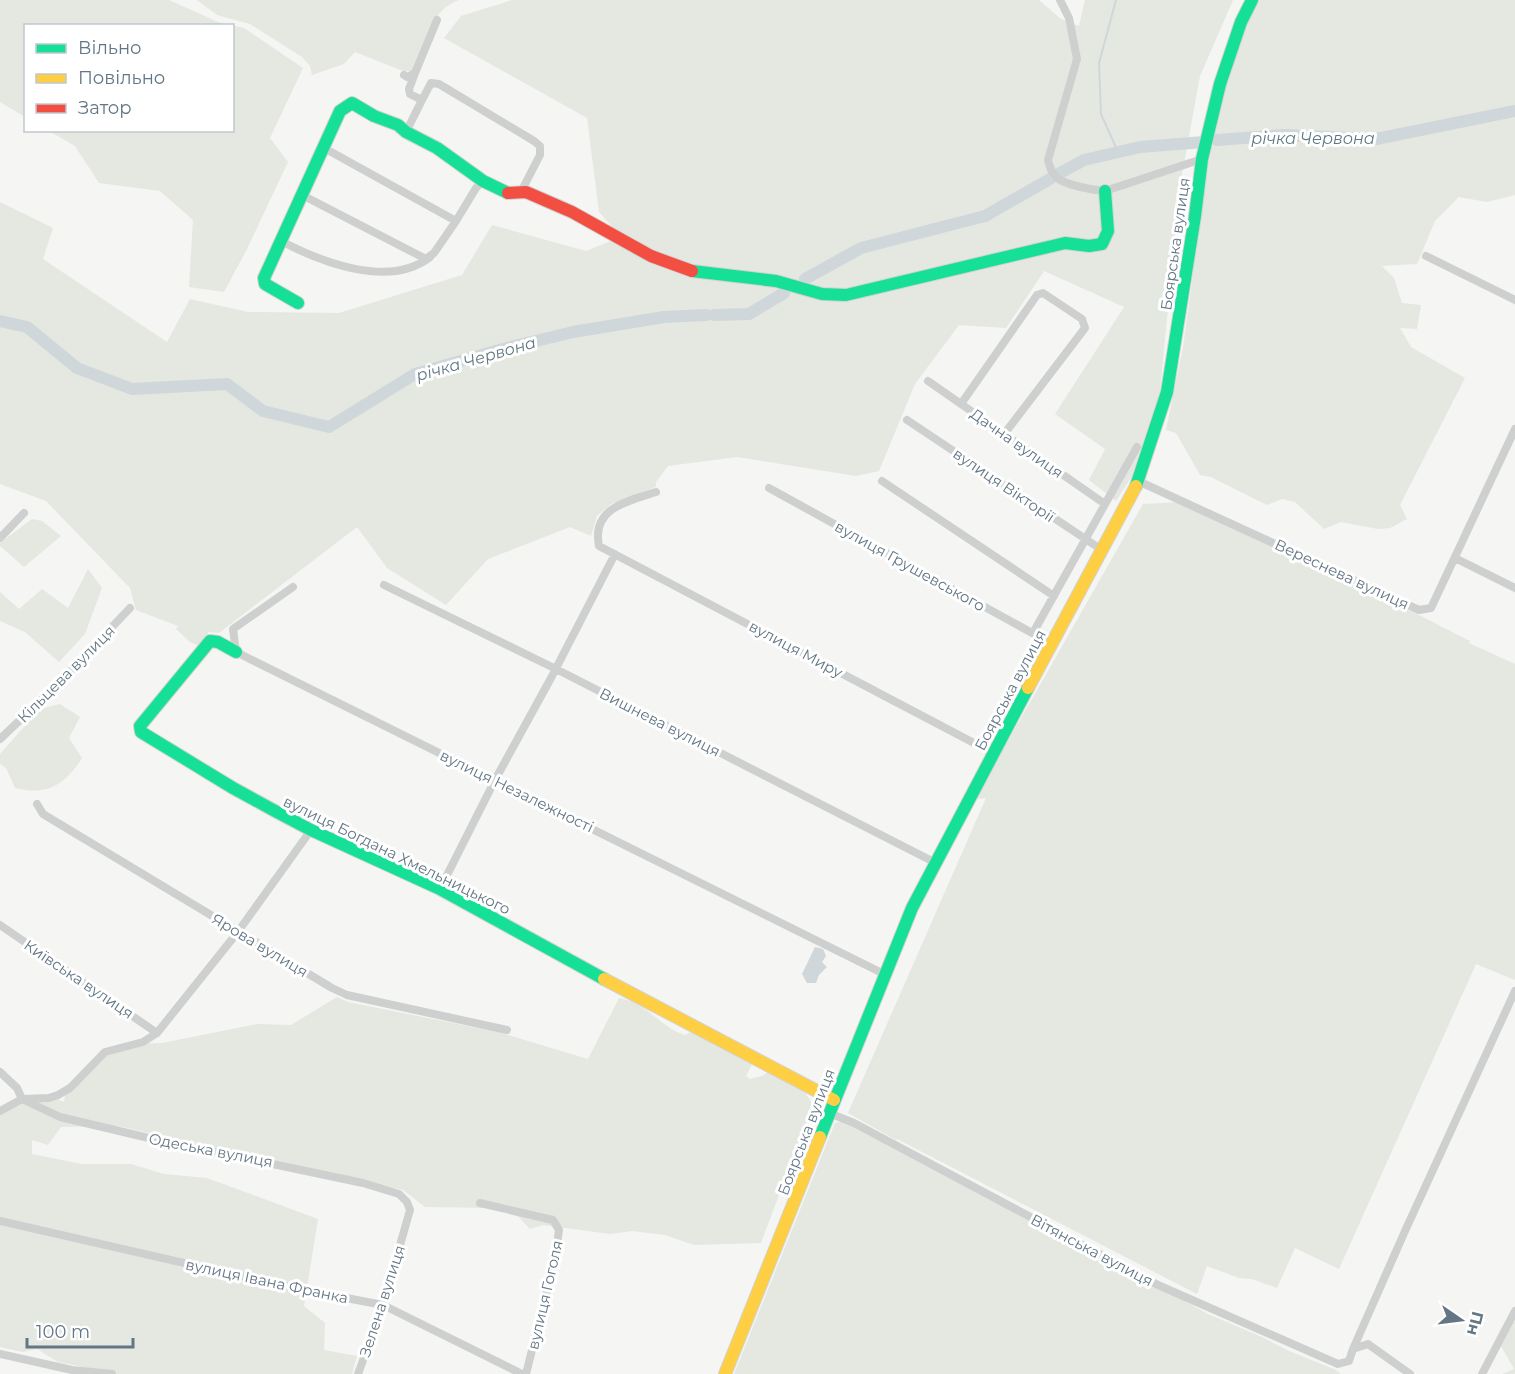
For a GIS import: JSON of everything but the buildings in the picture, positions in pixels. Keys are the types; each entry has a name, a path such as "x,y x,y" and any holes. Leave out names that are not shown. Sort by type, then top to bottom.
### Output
{"street":[{"path":"1060,0 1069,18 1077,59 1048,160 1051,171 1058,179 1093,190 1104,191 1202,159"},
{"name":"Боярська вулиця","path":"725,1374 912,908 934,862 1138,481 1167,392 1194,226 1202,159 1220,84 1241,22 1252,0"},
{"path":"422,100 410,94 409,89 437,20"},
{"path":"404,75 407,77 415,73"},
{"path":"406,132 431,83 439,84 540,146 540,155 524,186 526,192"},
{"path":"298,303 263,281 340,111 348,104 398,125 406,132 437,148 483,181 509,193 526,192 572,212 651,256 693,271 776,281 822,294 846,295 1065,243 1089,246 1102,244 1108,231 1104,191"},
{"path":"324,148 456,221"},
{"path":"281,242 313,256 354,269 390,272 404,270 430,257 483,181"},
{"path":"302,195 420,257 426,259 430,257"},
{"path":"1426,256 1515,300"},
{"path":"962,404 1037,296 1043,293 1082,319 1085,328 1005,433"},
{"name":"Дачна вулиця","path":"928,381 1105,504"},
{"name":"вулиця Вікторії","path":"907,420 1102,550"},
{"name":"Вереснева вулиця","path":"1138,481 1419,610 1431,608 1515,429"},
{"path":"1033,633 1137,447"},
{"path":"882,481 1054,596"},
{"name":"вулиця Грушевського","path":"769,488 1052,644"},
{"name":"вулиця Миру","path":"656,492 619,504 602,519 597,536 599,546 993,753"},
{"path":"0,538 24,513"},
{"path":"440,889 615,554"},
{"path":"1455,558 1515,588"},
{"name":"Вишнева вулиця","path":"384,585 556,669 934,862"},
{"path":"236,652 233,629 293,587"},
{"name":"Кільцева вулиця","path":"0,739 61,681 130,608"},
{"name":"вулиця Богдана Хмельницького","path":"236,652 218,642 210,641 140,726 141,732 233,788 311,830 440,889 653,1006 834,1100"},
{"name":"вулиця Незалежності","path":"236,652 884,974"},
{"name":"Ярова вулиця","path":"37,804 43,814 185,898 237,933 347,995 507,1030"},
{"path":"0,1111 22,1099 49,1098 58,1095 70,1088 105,1052 143,1042 158,1033 237,933 311,830"},
{"name":"Київська вулиця","path":"0,925 158,1033"},
{"path":"1353,1349 1514,993"},
{"name":"Одеська вулиця","path":"0,1072 17,1088 22,1099 60,1117 363,1183 399,1194 407,1202 410,1210 405,1228"},
{"name":"Вітянська вулиця","path":"829,1113 854,1123 1158,1286 1338,1364 1349,1361 1353,1349"},
{"name":"вулиця Гоголя","path":"480,1203 553,1220 560,1230 555,1259 524,1374"},
{"name":"вулиця Івана Франка","path":"0,1221 289,1287 382,1305 524,1374"},
{"name":"Зелена вулиця","path":"358,1374 405,1228"},
{"path":"1482,1374 1515,1311"},
{"path":"1353,1349 1368,1344 1410,1374"},
{"path":"0,1353 72,1370 112,1374"}],"shaded area":[{"path":"0,0 169,0 227,24 24,24 24,116 0,102"},
{"path":"197,0 459,0 449,5 435,20 413,71 403,71 355,52 344,64 312,75 310,66 302,57 250,24 217,15"},
{"path":"512,0 1039,0 1061,19 1079,26 1085,0 1233,0 1200,76 1180,185 1160,391 1131,478 1116,501 1089,480 1105,449 1055,414 1124,307 1044,271 1006,328 959,325 915,384 879,471 856,476 737,457 668,466 656,482 656,487 611,504 597,516 591,536 570,527 488,559 446,605 387,568 357,527 219,633 208,632 209,637 199,646 190,642 176,629 178,626 136,610 130,588 46,501 0,484 0,202 53,228 43,259 167,342 190,299 248,312 339,313 462,275 492,225 586,251 611,241 617,232 599,212 587,118 444,38 461,16"},
{"path":"1256,0 1515,0 1515,195 1487,202 1459,197 1435,221 1417,264 1382,266 1394,278 1402,303 1421,305 1417,329 1400,328 1411,347 1465,378 1400,505 1407,519 1390,528 1378,529 1341,522 1324,529 1295,502 1282,499 1267,505 1211,477 1200,475 1176,433 1166,430 1183,347 1208,165 1226,87 1246,23"},
{"path":"234,26 244,28 303,68 270,138 288,162 224,292 189,287 193,220 160,191 99,183 75,146 51,132 234,132"},
{"path":"1180,502 1253,531 1470,641 1469,643 1515,664 1515,980 1476,964 1339,1269 1295,1248 1277,1288 1252,1279 1239,1278 1207,1266 1197,1294 896,1140 848,1113 986,798 975,799 1143,504"},
{"path":"32,519 42,521 61,536 24,567 0,546 0,543"},
{"path":"88,569 102,588 85,634 59,662 25,632 0,621 0,592 19,609 42,589 68,608"},
{"path":"60,704 80,717 69,738 82,758 69,775 54,786 37,790 15,788 6,768 0,764 0,754 40,709"},
{"path":"815,947 823,949 826,956 822,962 827,967 819,975 816,983 807,983 802,974"},
{"path":"337,997 348,1002 498,1032 588,1059 619,998 639,1005 676,1031 685,1035 693,1031 752,1064 746,1076 750,1079 768,1072 801,1087 813,1104 761,1243 694,1245 665,1235 632,1231 610,1234 543,1225 530,1229 519,1217 496,1208 425,1207 403,1190 118,1126 61,1127 48,1145 32,1140 32,1154 82,1164 131,1164 164,1174 207,1178 318,1219 304,1306 325,1323 324,1350 357,1356 352,1374 118,1374 58,1362 37,1349 22,1352 0,1347 0,1107 55,1098 64,1102 66,1089 121,1044 162,1043 257,1024 291,1025"},
{"path":"852,1120 1032,1216 1208,1314 1341,1374 734,1374 835,1123"},
{"path":"1515,1317 1515,1374 1502,1374 1514,1369 1501,1346"}],"waterway":[{"path":"1116,0 1099,63 1101,114 1118,152"},
{"name":"річка Червона","path":"1217,140 1285,135 1376,139 1515,111"},
{"path":"1060,173 1084,160 1140,147 1204,142"},
{"name":"річка Червона","path":"805,279 861,248 985,216 1050,179"},
{"path":"714,315 749,314 784,293"},
{"name":"річка Червона","path":"0,321 27,327 77,368 132,389 227,384 263,411 329,427 415,374 573,332 664,317 706,315"}],"traffic: fast":[{"path":"1136,486 1167,392 1202,159 1220,84 1241,22 1252,0"},
{"path":"298,303 265,284 264,278 340,111 352,103 374,116 398,125 406,132 437,148 483,181 508,193"},
{"path":"692,271 776,281 822,294 846,295 1065,243 1089,246 1102,244 1108,231 1105,191"},
{"path":"236,652 218,642 210,641 140,726 141,732 275,811 440,889 604,979"},
{"path":"820,1137 912,908 1028,688"}],"traffic: slow":[{"path":"1028,688 1136,486"},
{"path":"604,979 834,1100"},
{"path":"725,1374 820,1137"}],"traffic: jam":[{"path":"508,193 526,192 572,212 651,256 692,271"}]}
